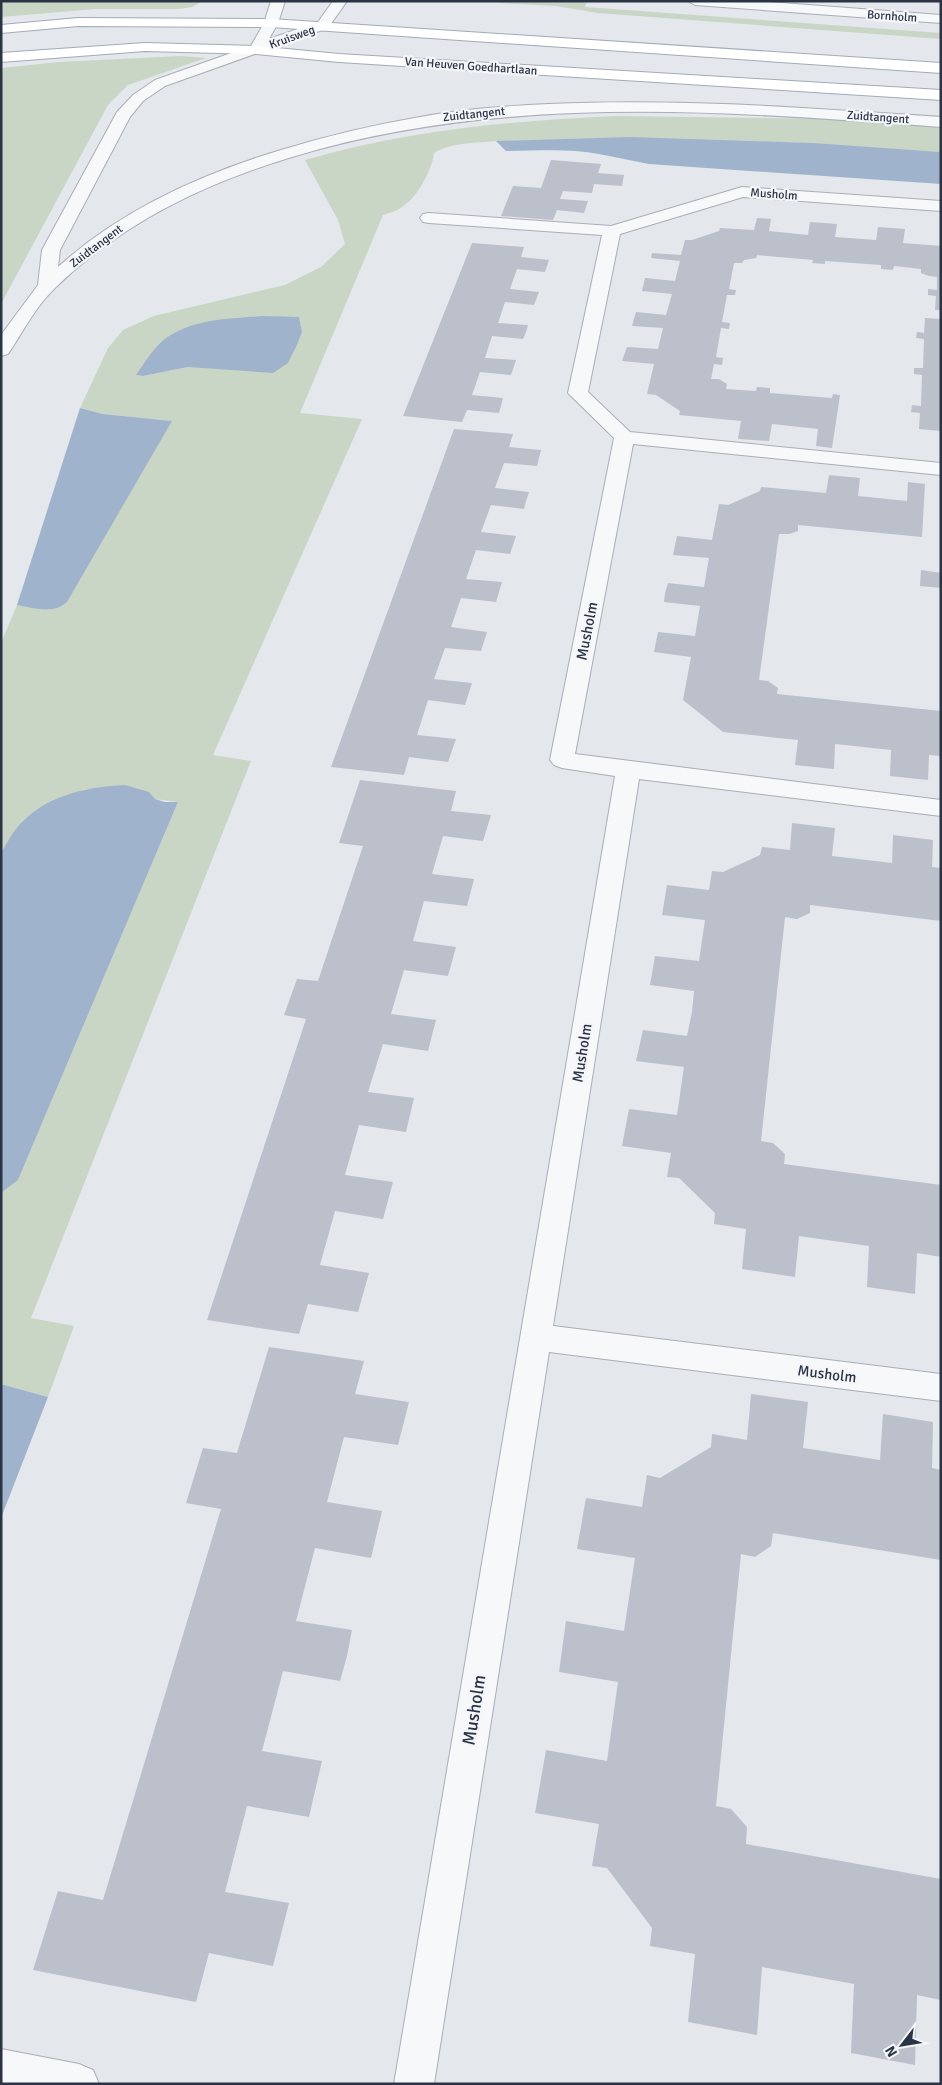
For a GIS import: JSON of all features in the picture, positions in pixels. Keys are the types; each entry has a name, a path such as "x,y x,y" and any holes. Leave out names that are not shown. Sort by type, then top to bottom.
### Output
{"main road":[{"path":"1,29 78,22 323,25 941,68"},
{"name":"Van Heuven Goedhartlaan","path":"1,58 145,47 256,50 339,58 941,95"}],"street":[{"name":"Kruisweg","path":"256,50 271,23 278,1"},
{"name":"Kruisweg","path":"256,50 323,25 340,1"},
{"name":"Bornholm","path":"694,1 941,19"},
{"path":"898,16 900,1"},
{"name":"Zuidtangent","path":"47,285 50,250 123,115 138,98 160,83 256,50"},
{"name":"Zuidtangent","path":"1,350 47,285 90,248 139,215 210,178 285,152 384,127 490,112 600,106 787,111 941,122"},
{"name":"Musholm","path":"429,218 612,231 742,192 941,206"},
{"path":"612,231 578,393 624,437 941,469"},
{"name":"Musholm","path":"624,437 562,760 628,770 941,808"},
{"name":"Musholm","path":"414,2084 628,770"},
{"name":"Musholm","path":"536,1336 941,1388"},
{"path":"1,2069 79,2084"}],"green space":[{"path":"1,1 202,1 192,7 178,9 96,9 1,17"},
{"path":"499,1 587,1 585,7 941,33 941,39 598,13 556,6 499,3"},
{"path":"181,56 206,58 128,85 108,105 1,304 1,68 59,62"},
{"path":"615,116 826,119 941,126 941,152 787,142 496,141 464,144 441,149 434,153 427,175 413,197 400,208 383,215 300,413 362,419 213,755 251,761 31,1318 74,1326 48,1397 1,1384 1,1193 18,1180 178,802 155,799 125,785 82,790 1,853 1,643 17,605 50,610 171,421 103,414 80,408 108,348 123,330 154,316 285,285 321,267 345,244 338,220 305,160 382,141 420,134 497,124","holes":["244,317 299,318 302,332 288,363 188,367 143,376 137,375 148,358 161,344 175,334 191,327 207,322"]}],"water":[{"path":"630,137 813,143 941,152 941,184 649,164 576,151 506,151 496,141"},
{"path":"263,316 299,317 302,332 288,363 273,373 188,367 143,376 136,375 157,346 177,332 200,323"},
{"path":"80,408 103,414 172,421 67,602 61,606 49,609 17,605"},
{"path":"125,785 149,792 155,799 165,802 178,802 18,1180 1,1193 1,853 14,832 39,808 65,795 94,788"},
{"path":"1,1384 48,1397 1,1518"}],"building":[{"path":"551,160 601,164 598,173 624,175 622,186 594,184 592,193 563,191 560,199 588,201 584,213 557,210 553,220 501,216 513,186 541,188"},
{"path":"757,218 771,219 769,231 808,235 810,222 837,224 835,237 876,240 878,227 905,229 903,243 941,246 941,310 935,310 936,296 928,295 928,289 937,290 937,277 921,273 921,269 894,266 893,270 881,269 881,265 825,261 825,264 812,263 813,260 757,255 756,258 744,260 742,263 734,263 729,289 736,290 735,295 727,295 722,322 730,323 729,329 721,328 716,357 723,358 722,365 714,364 711,379 719,379 727,384 726,389 756,391 757,387 770,388 770,393 832,398 833,394 840,395 832,448 816,446 818,429 772,424 769,441 738,439 741,421 679,415 680,411 656,395 647,394 654,364 622,361 627,347 658,349 663,328 632,326 636,312 666,315 672,294 642,291 645,278 675,281 680,261 651,258 652,253 681,255 685,240 692,240 719,231 720,228 754,230"},
{"path":"472,243 524,247 521,257 549,260 545,272 517,269 510,289 539,292 534,305 505,302 498,323 528,325 523,339 492,336 485,358 516,360 511,375 480,372 472,395 503,398 499,413 467,410 462,422 403,416"},
{"path":"925,318 941,319 941,431 919,429 920,413 911,412 912,405 921,406 922,375 914,374 914,368 923,368 924,339 916,338 917,332 924,333"},
{"path":"454,429 513,434 509,447 541,450 537,466 504,463 495,488 529,492 524,509 491,505 481,532 516,536 510,554 476,550 466,579 502,582 496,602 461,598 451,627 487,632 481,651 445,648 434,679 472,683 465,705 428,700 417,735 456,739 448,762 409,757 404,775 331,767"},
{"path":"829,475 860,478 858,496 907,501 908,482 925,484 922,537 798,525 798,531 789,534 779,534 759,680 768,681 778,688 777,694 941,711 941,756 929,755 928,780 890,776 891,750 835,744 834,769 795,765 798,740 723,732 683,700 691,657 654,652 658,632 695,636 700,606 664,602 665,593 668,583 704,587 709,558 673,555 677,536 712,540 719,504 728,505 760,491 761,487 826,493"},
{"path":"921,570 941,573 941,588 920,586"},
{"path":"360,780 456,791 451,811 491,815 483,841 443,836 432,874 474,879 467,906 424,901 413,941 456,947 448,976 404,970 391,1014 436,1020 428,1051 383,1044 368,1092 414,1098 406,1132 359,1125 345,1175 393,1182 383,1219 335,1211 320,1265 369,1273 358,1312 308,1304 299,1334 207,1320 306,1019 284,1015 297,979 318,981 363,846 339,843"},
{"path":"792,823 835,828 832,856 892,863 893,835 933,840 932,867 941,868 941,921 810,905 810,913 797,919 785,917 761,1141 773,1143 785,1154 784,1164 941,1185 941,1257 917,1253 915,1294 867,1287 869,1246 799,1236 795,1277 742,1269 746,1229 714,1224 715,1213 679,1178 667,1177 671,1153 622,1146 629,1109 677,1115 684,1067 636,1061 643,1030 687,1036 692,1012 694,991 650,985 655,956 699,961 705,920 662,915 667,885 709,890 712,871 723,872 760,855 762,847 790,850"},
{"path":"269,1347 364,1361 355,1394 409,1402 398,1445 344,1437 327,1502 382,1511 371,1558 315,1548 296,1621 352,1630 347,1656 340,1681 283,1671 262,1751 322,1761 309,1817 247,1806 225,1892 289,1903 273,1966 209,1953 196,2002 33,1970 58,1891 103,1900 221,1509 186,1503 203,1448 237,1453"},
{"path":"751,1394 808,1402 803,1448 880,1460 883,1414 933,1422 932,1468 941,1470 941,1560 773,1533 771,1546 755,1557 741,1554 716,1806 731,1809 747,1827 746,1844 941,1879 941,2000 917,1995 915,2065 851,2053 854,1984 762,1967 757,2035 688,2022 695,1954 650,1946 652,1928 607,1868 592,1866 599,1824 535,1813 546,1750 607,1761 618,1682 559,1672 566,1621 624,1631 635,1558 577,1549 586,1498 642,1507 647,1475 660,1478 711,1447 712,1434 747,1440"}]}
